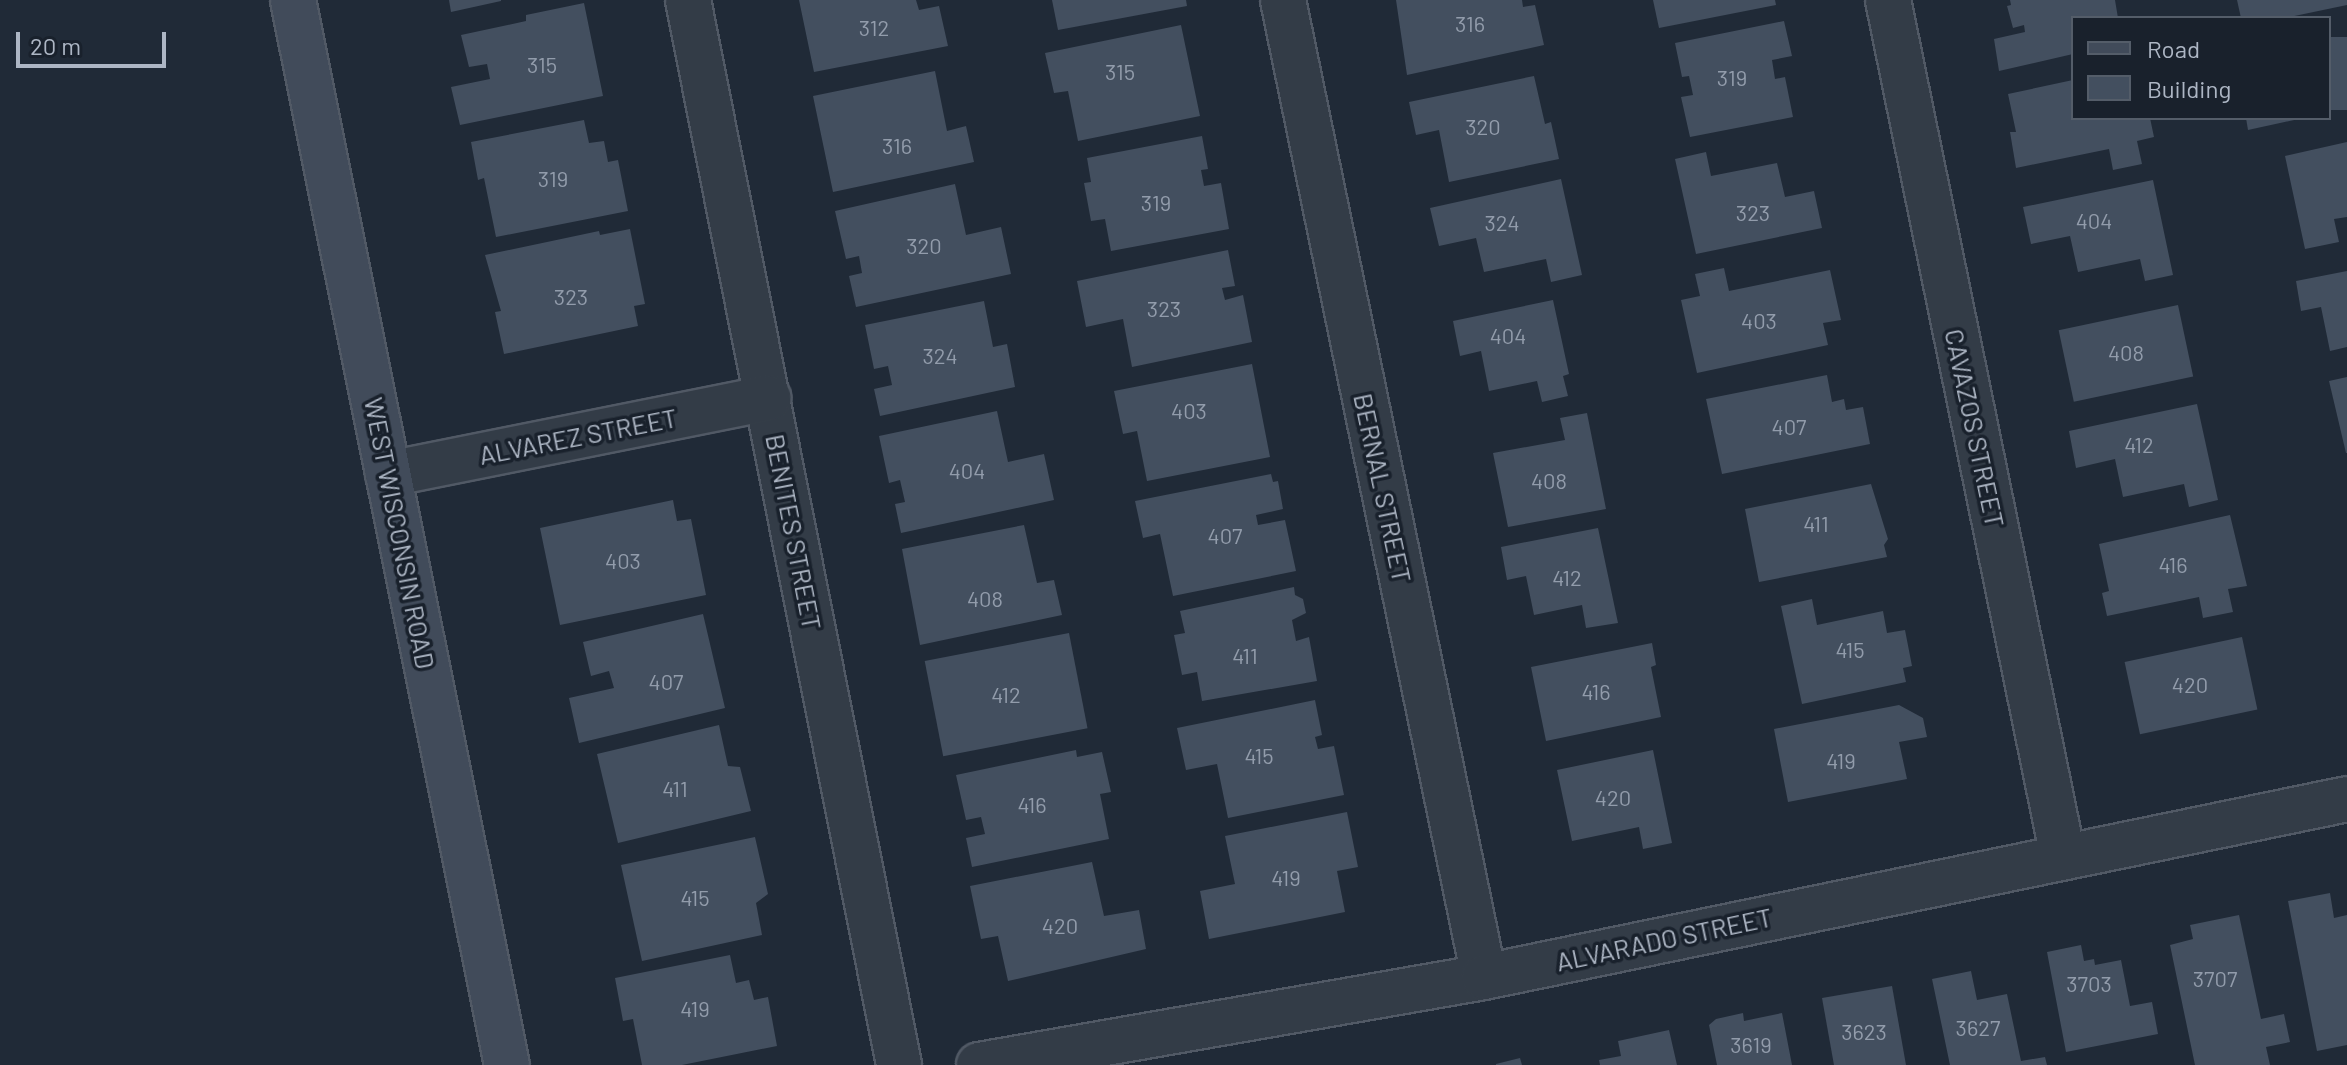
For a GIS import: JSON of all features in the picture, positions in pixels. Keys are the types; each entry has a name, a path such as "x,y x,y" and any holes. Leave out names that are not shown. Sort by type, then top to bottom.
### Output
{"street":[{"name":"WEST WISCONSIN ROAD","path":"293,0 507,1065"},
{"name":"BENITES STREET","path":"688,0 899,1065"},
{"name":"BERNAL STREET","path":"1283,0 1484,977"},
{"name":"CAVAZOS STREET","path":"1888,0 2063,856"},
{"name":"ALVAREZ STREET","path":"388,474 768,398"},
{"name":"ALVARADO STREET","path":"979,1065 1484,977 2347,799"}],"building":[{"path":"449,0 501,0 501,1 451,12"},
{"path":"799,0 916,0 919,10 939,6 948,46 814,72"},
{"path":"1052,0 1186,0 1187,6 1058,30"},
{"path":"1396,0 1522,0 1523,7 1535,5 1544,45 1407,75"},
{"path":"1653,0 1775,0 1776,5 1659,28"},
{"path":"2010,0 2115,0 2118,16 2071,16 2071,54 1999,71 1994,39 2025,32 2024,25 2013,28 2007,6 2011,5"},
{"path":"2237,0 2347,0 2347,5 2295,16 2241,16"},
{"path":"584,3 603,96 460,125 451,87 490,79 487,64 469,67 461,35 526,21 526,15"},
{"path":"1784,21 1792,56 1772,60 1775,79 1785,77 1793,117 1690,137 1681,97 1693,95 1689,76 1682,77 1675,43"},
{"path":"1181,25 1200,116 1078,141 1068,91 1054,93 1045,53"},
{"path":"2331,37 2347,37 2347,110 2331,110"},
{"path":"935,71 947,131 966,126 974,162 833,192 813,96"},
{"path":"1534,76 1545,124 1551,122 1559,159 1449,182 1439,130 1416,135 1409,102"},
{"path":"2071,80 2071,120 2150,120 2154,137 2137,141 2142,164 2113,170 2109,149 2016,168 2010,132 2016,132 2008,94"},
{"path":"584,120 589,143 604,141 608,162 618,160 628,211 496,237 484,178 478,180 471,142"},
{"path":"2246,120 2294,120 2248,130"},
{"path":"1202,136 1208,169 1201,170 1204,186 1221,183 1229,229 1111,251 1105,219 1091,221 1084,183 1091,182 1087,158"},
{"path":"2347,142 2347,217 2334,219 2339,242 2305,249 2285,156"},
{"path":"1706,152 1711,176 1777,163 1785,197 1814,191 1822,228 1696,254 1675,159"},
{"path":"1561,179 1582,275 1551,282 1546,259 1484,272 1476,238 1439,246 1430,208"},
{"path":"2153,180 2173,275 2145,281 2140,259 2078,272 2070,236 2031,244 2023,207"},
{"path":"955,184 966,235 1001,227 1011,274 856,307 849,276 862,273 859,256 846,259 835,211"},
{"path":"630,229 645,304 634,306 638,326 504,354 495,312 501,311 485,255 599,231 600,235"},
{"path":"1228,250 1235,286 1222,288 1225,300 1243,295 1252,342 1132,367 1123,319 1086,327 1077,281"},
{"path":"1724,268 1729,291 1830,270 1841,320 1823,323 1828,345 1697,373 1681,300 1700,296 1695,274"},
{"path":"2347,271 2347,347 2330,351 2321,307 2301,311 2296,281"},
{"path":"1553,300 1569,374 1563,376 1568,396 1542,402 1537,381 1489,391 1481,351 1460,356 1453,321"},
{"path":"984,301 993,347 1007,344 1015,387 880,416 874,389 892,385 888,366 874,369 865,325"},
{"path":"2178,305 2193,376 2074,402 2059,330"},
{"path":"1252,364 1270,457 1147,481 1137,431 1123,434 1114,391"},
{"path":"1827,375 1832,402 1844,399 1846,410 1863,407 1870,444 1722,474 1706,399"},
{"path":"2347,377 2347,453 2346,453 2329,381"},
{"path":"2197,404 2218,500 2189,507 2184,484 2123,497 2115,459 2076,468 2069,431"},
{"path":"997,411 1008,462 1044,454 1054,500 901,533 895,504 905,502 900,480 889,483 879,436"},
{"path":"1587,413 1606,509 1508,527 1493,453 1565,440 1560,418"},
{"path":"1271,474 1273,482 1278,481 1283,509 1256,515 1258,525 1285,520 1296,571 1173,596 1160,534 1143,538 1135,501"},
{"path":"1871,484 1888,539 1884,545 1887,557 1759,582 1745,509"},
{"path":"673,500 677,521 691,519 706,595 560,625 540,528"},
{"path":"2230,515 2247,586 2228,589 2233,612 2203,618 2199,597 2107,616 2102,593 2109,591 2099,544"},
{"path":"1024,525 1037,583 1054,580 1062,615 920,645 902,549"},
{"path":"1598,528 1618,623 1586,628 1582,605 1534,615 1526,576 1507,580 1501,547"},
{"path":"1294,587 1295,595 1303,599 1306,613 1292,620 1296,641 1309,637 1317,681 1202,701 1197,672 1182,675 1174,635 1185,633 1180,611"},
{"path":"1812,599 1817,625 1883,611 1887,633 1905,630 1912,666 1903,668 1906,682 1802,704 1781,606"},
{"path":"703,614 725,708 579,743 569,698 614,688 609,671 591,676 583,642"},
{"path":"1069,633 1088,728 943,756 925,661"},
{"path":"2242,637 2257,709 2140,734 2125,662"},
{"path":"1652,643 1656,665 1651,667 1661,717 1546,741 1531,667"},
{"path":"1315,700 1322,735 1315,737 1318,749 1334,746 1344,795 1228,818 1217,764 1186,770 1177,728"},
{"path":"1899,705 1923,718 1927,737 1899,742 1907,779 1788,802 1774,729"},
{"path":"719,725 728,766 740,767 751,811 618,843 597,754"},
{"path":"1076,750 1077,757 1102,752 1111,792 1100,794 1109,839 972,867 966,838 985,834 981,817 966,820 956,775"},
{"path":"1653,750 1672,843 1643,849 1639,827 1572,841 1557,770"},
{"path":"1347,812 1358,867 1337,871 1345,912 1209,939 1200,891 1235,884 1225,836"},
{"path":"755,837 768,894 756,903 762,935 642,961 621,865"},
{"path":"1092,862 1104,916 1139,910 1146,949 1008,981 998,936 981,939 970,886"},
{"path":"2330,893 2334,918 2347,915 2347,1045 2317,1051 2288,901"},
{"path":"2239,915 2261,1019 2284,1014 2290,1042 2266,1047 2270,1065 2195,1065 2170,945 2193,939 2190,925"},
{"path":"2081,945 2084,961 2094,959 2095,965 2121,960 2130,1006 2152,1002 2158,1034 2066,1052 2047,952"},
{"path":"730,955 736,983 749,980 754,1000 768,997 777,1046 682,1065 642,1065 633,1019 623,1021 615,978"},
{"path":"1971,971 1977,1000 2007,994 2021,1061 2045,1057 2047,1065 1950,1065 1932,979"},
{"path":"1892,986 1906,1065 1834,1065 1822,998"},
{"path":"1743,1013 1744,1021 1782,1013 1792,1065 1717,1065 1709,1025 1716,1019"},
{"path":"1669,1030 1677,1065 1600,1065 1599,1060 1621,1056 1618,1041"},
{"path":"1520,1058 1522,1065 1496,1065 1496,1064"}]}
